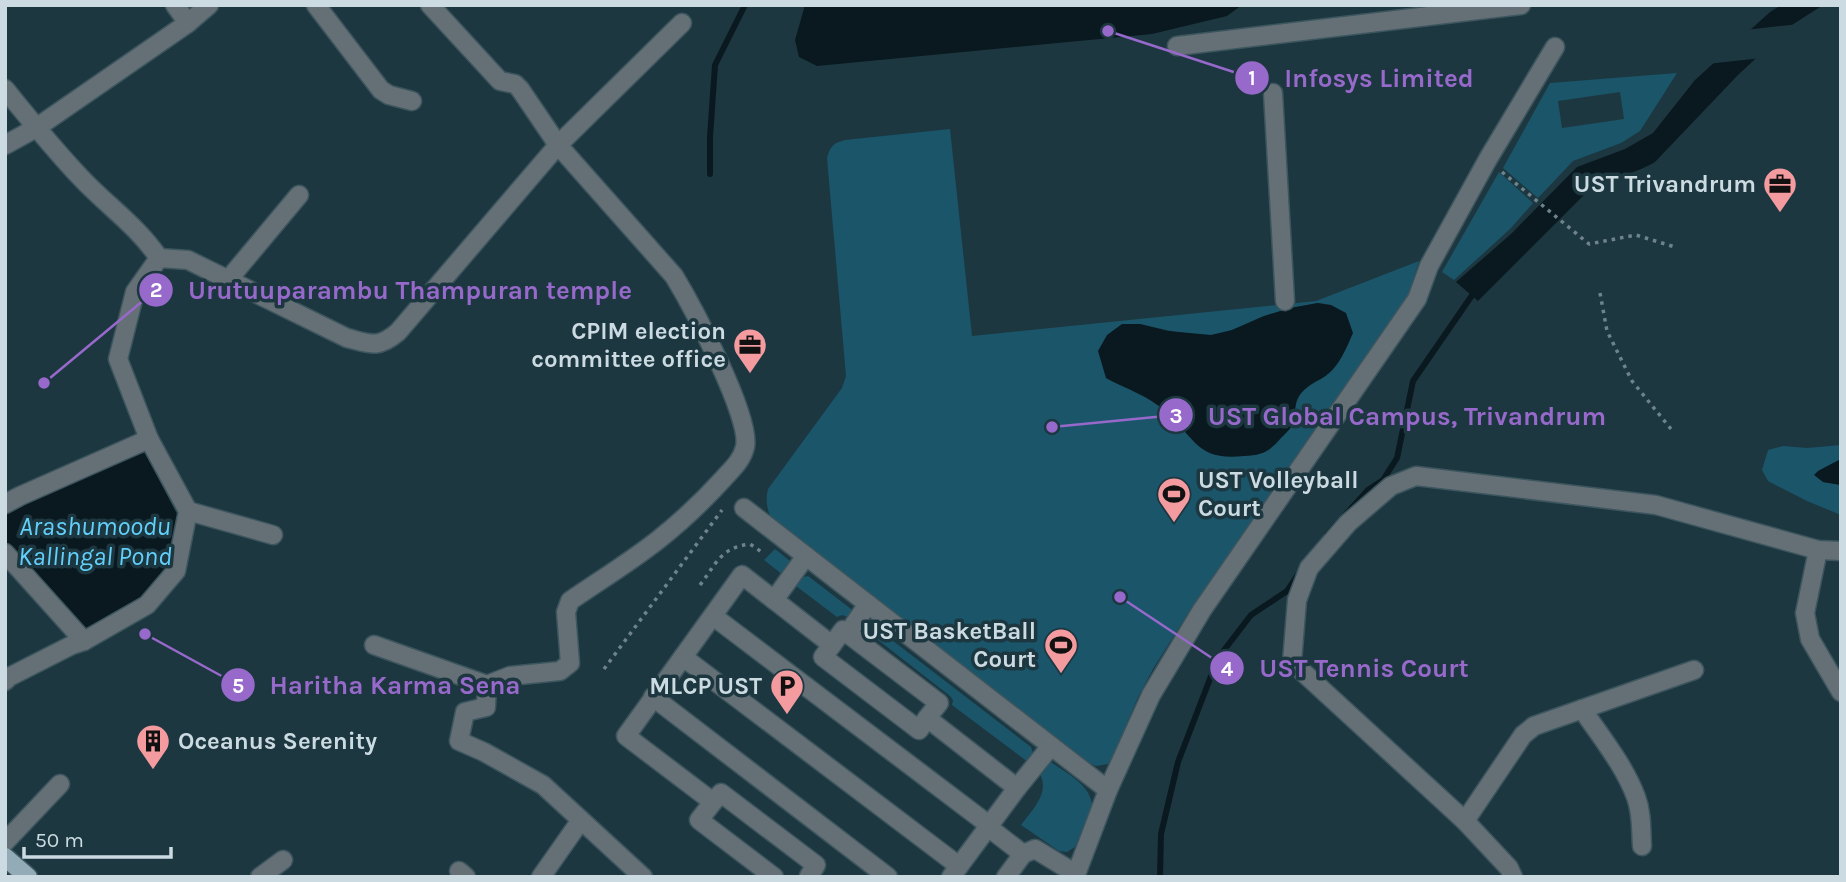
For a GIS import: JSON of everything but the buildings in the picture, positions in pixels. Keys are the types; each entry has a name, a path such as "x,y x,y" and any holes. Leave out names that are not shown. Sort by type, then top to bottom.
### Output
{"main road":[{"path":"5,857 28,877"}],"street":[{"path":"175,5 188,23"},
{"path":"5,145 36,128 188,23 209,5"},
{"path":"316,5 381,90 412,101"},
{"path":"374,645 487,685 510,676 560,671 570,663 566,612 570,601 658,540 702,502 741,458 746,444 744,427 709,339 674,276 558,145 515,84 500,81 430,5"},
{"path":"1177,46 1521,5"},
{"path":"159,258 188,260 347,338 373,345 387,341 398,332 558,145 682,23"},
{"path":"1006,877 1023,854 1035,849 1075,876 1108,790 1151,695 1210,598 1417,299 1429,266 1488,159 1555,47"},
{"path":"5,89 84,181 145,238 159,258"},
{"path":"1273,93 1285,301"},
{"path":"228,280 299,195"},
{"path":"5,681 147,605 176,571 188,511 149,439 118,359 135,292 159,258"},
{"path":"5,504 149,439"},
{"path":"1513,877 1509,868 1465,821 1292,662 1297,600 1309,568 1348,523 1391,486 1416,476 1656,505 1818,550 1841,551"},
{"path":"744,508 1108,790"},
{"path":"188,511 273,535"},
{"path":"1818,550 1805,613 1810,639 1841,692"},
{"path":"5,553 84,641"},
{"path":"774,600 806,556"},
{"path":"713,802 626,736 742,575 832,645"},
{"path":"848,633 868,604"},
{"path":"713,616 1023,854"},
{"path":"843,630 848,633 939,703 919,730 823,657 843,630"},
{"path":"683,657 955,871 1051,746"},
{"path":"1465,821 1523,735 1534,726 1694,670"},
{"path":"487,685 486,707 466,712 459,741 543,785 643,877"},
{"path":"653,697 888,877"},
{"path":"1582,709 1623,770 1637,799 1642,846"},
{"path":"927,718 1017,788"},
{"path":"5,842 60,784"},
{"path":"774,877 699,820 721,793 816,865 809,876"},
{"path":"541,877 581,820"},
{"path":"260,877 283,860"}],"path":[{"path":"1488,159 1589,244 1636,236 1675,247"},
{"path":"1600,293 1608,331 1632,381 1671,429"},
{"path":"604,668 723,507"},
{"path":"700,585 723,555 734,546 750,544 763,553"}],"shaded area":[{"path":"1677,73 1640,131 1621,143 1573,161 1538,198 1503,168 1550,83","holes":["1620,92 1624,119 1562,128 1558,101"]},
{"path":"950,129 972,336 1316,301 1419,261 1409,294 1190,610 1153,669 1108,764 1096,766 1087,762 774,524 770,515 768,489 842,388 846,376 827,158 833,146 845,140","holes":["1318,303 1327,375 1304,389 1298,400 1292,425 1179,427 1157,405 1106,378 1140,324 1183,333 1216,334 1231,331 1271,314"]},
{"path":"1499,172 1533,203 1510,229 1454,280 1442,272"},
{"path":"1841,445 1841,459 1818,471 1823,482 1841,485 1841,515 1768,481 1762,470 1768,450 1783,446 1807,448"},
{"path":"775,549 790,561 790,566 783,575 764,560"},
{"path":"808,576 851,609 848,617 837,617 796,586 803,577"},
{"path":"871,624 1031,747 1033,753 1028,762 952,705 950,696 864,629"},
{"path":"1045,762 1051,762 1077,780 1087,791 1092,805 1075,847 1067,852 1059,851 1021,825 1042,793 1042,778 1038,771"}],"water":[{"path":"805,5 1242,5 1227,16 1152,34 817,66 799,57 795,40"},
{"path":"1781,5 1823,5 1792,25 1738,75 1655,162 1602,184 1584,195 1478,301 1456,282 1511,234 1577,167 1625,149 1653,133 1695,80"},
{"path":"1318,303 1331,305 1346,313 1353,333 1334,368 1299,396 1291,428 1273,447 1256,455 1228,457 1216,455 1199,446 1160,406 1106,378 1098,351 1107,335 1122,324 1140,324 1168,331 1211,335 1290,308"},
{"name":"Arashumoodu Kallingal Pond","path":"145,453 178,516 167,570 132,609 95,628 78,627 5,549 5,509 103,458"},
{"path":"1841,459 1841,485 1823,482 1814,475 1818,471"}],"pier":[{"path":"1799,24 1762,58 1707,64 1745,30"}],"waterway":[{"path":"710,174 715,65 745,5"},
{"path":"1327,535 1368,490 1383,480 1397,458 1413,381 1475,291"},
{"path":"1160,877 1161,834 1178,762 1218,658 1251,615 1287,591 1300,572"}],"place":[{"name":"Infosys Limited","path":"1108,31"},
{"name":"UST Trivandrum","path":"1780,214"},
{"name":"CPIM election committee office","path":"750,375"},
{"name":"Urutuuparambu Thampuran temple","path":"44,383"},
{"name":"UST Global Campus, Trivandrum","path":"1052,427"},
{"name":"UST Volleyball Court","path":"1174,524"},
{"name":"UST Tennis Court","path":"1120,597"},
{"name":"Haritha Karma Sena","path":"145,634"},
{"name":"UST BasketBall Court","path":"1061,675"},
{"name":"MLCP UST","path":"787,716"},
{"name":"Oceanus Serenity","path":"153,771"}]}
